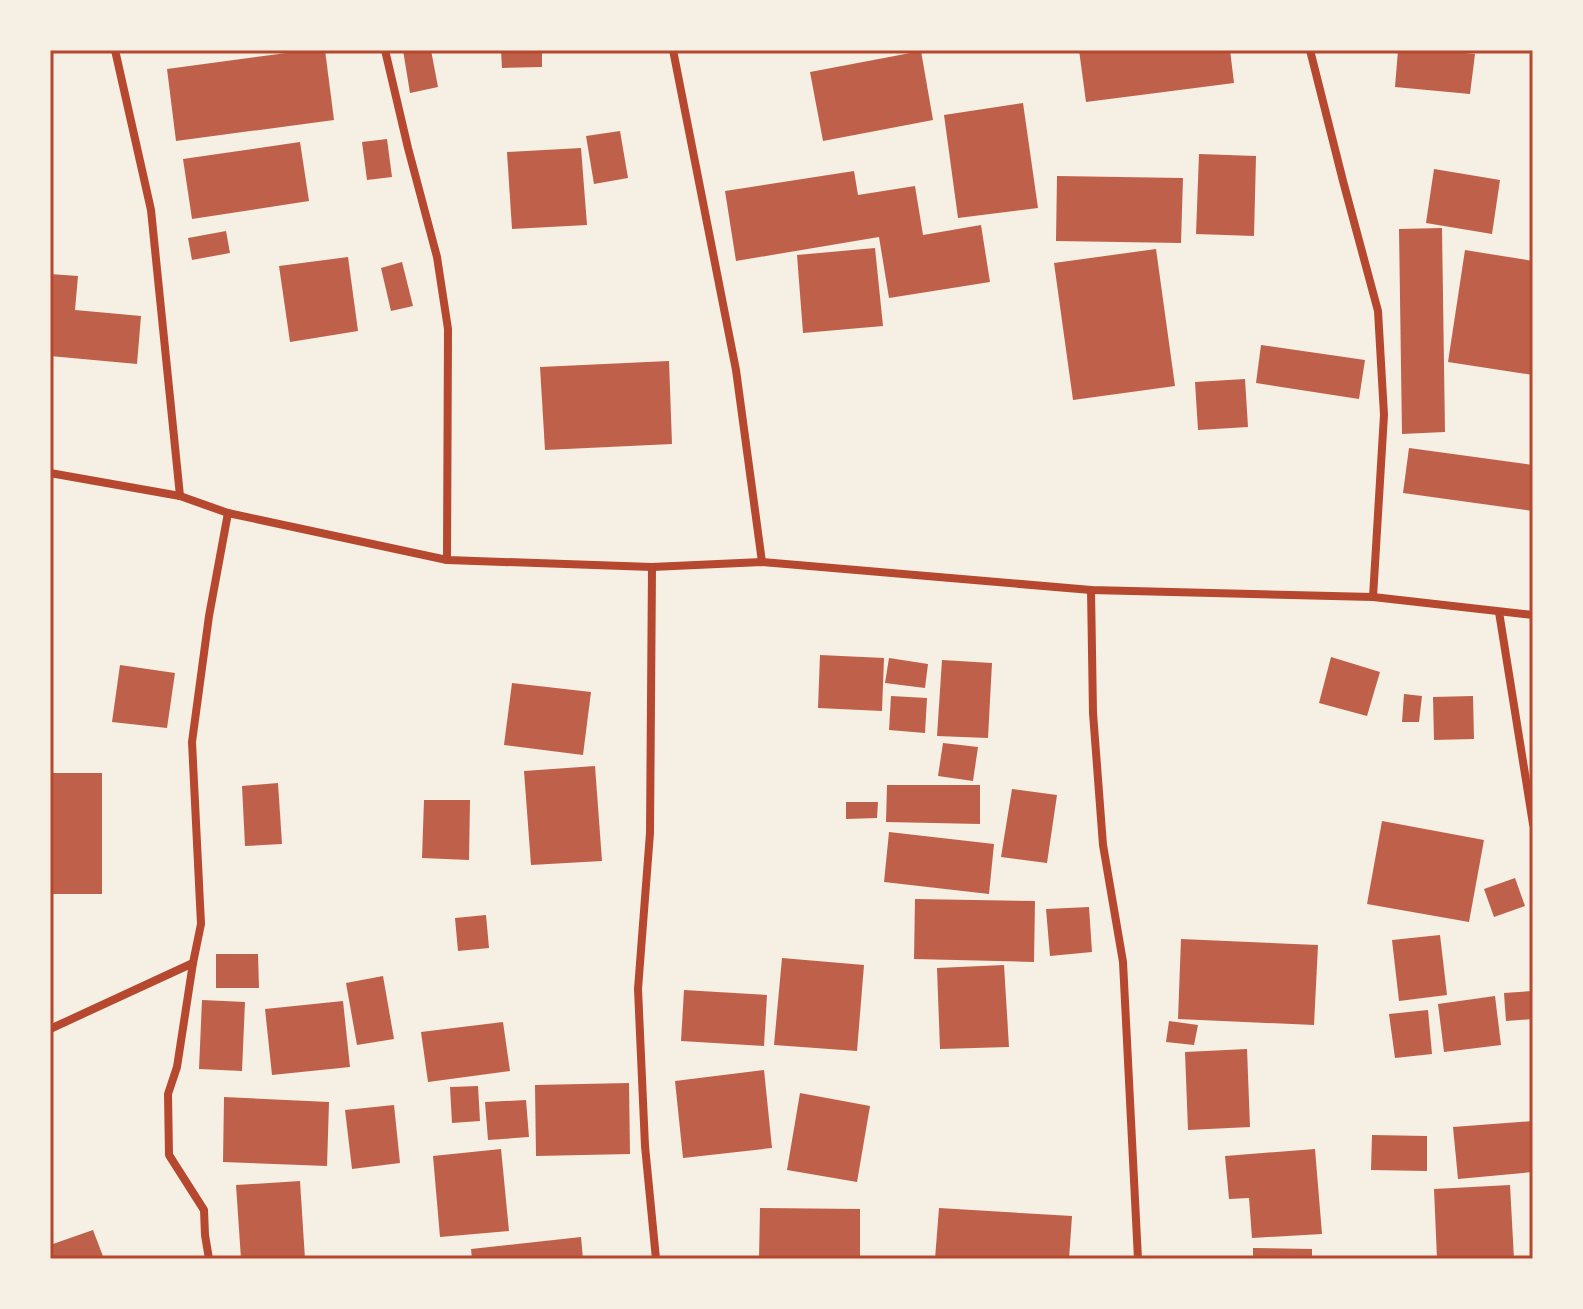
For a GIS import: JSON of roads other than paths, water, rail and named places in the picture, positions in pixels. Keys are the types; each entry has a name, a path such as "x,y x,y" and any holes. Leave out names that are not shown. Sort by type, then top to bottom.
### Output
{"street":[{"path":"115,50 151,210 180,496"},
{"path":"385,50 437,257 448,329 447,560"},
{"path":"673,50 736,370 762,562"},
{"path":"1310,50 1378,311 1384,415 1373,597"},
{"path":"50,473 180,496 228,513 447,560 652,567 762,562 1091,590 1373,597 1533,615"},
{"path":"209,1259 204,1210 169,1155 168,1094 177,1067 201,924 192,742 209,616 228,513"},
{"path":"652,567 650,833 638,989 645,1146 656,1259"},
{"path":"1091,590 1094,727 1103,845 1123,962 1138,1259"},
{"path":"1499,612 1533,824"},
{"path":"50,1029 193,963"}]}
